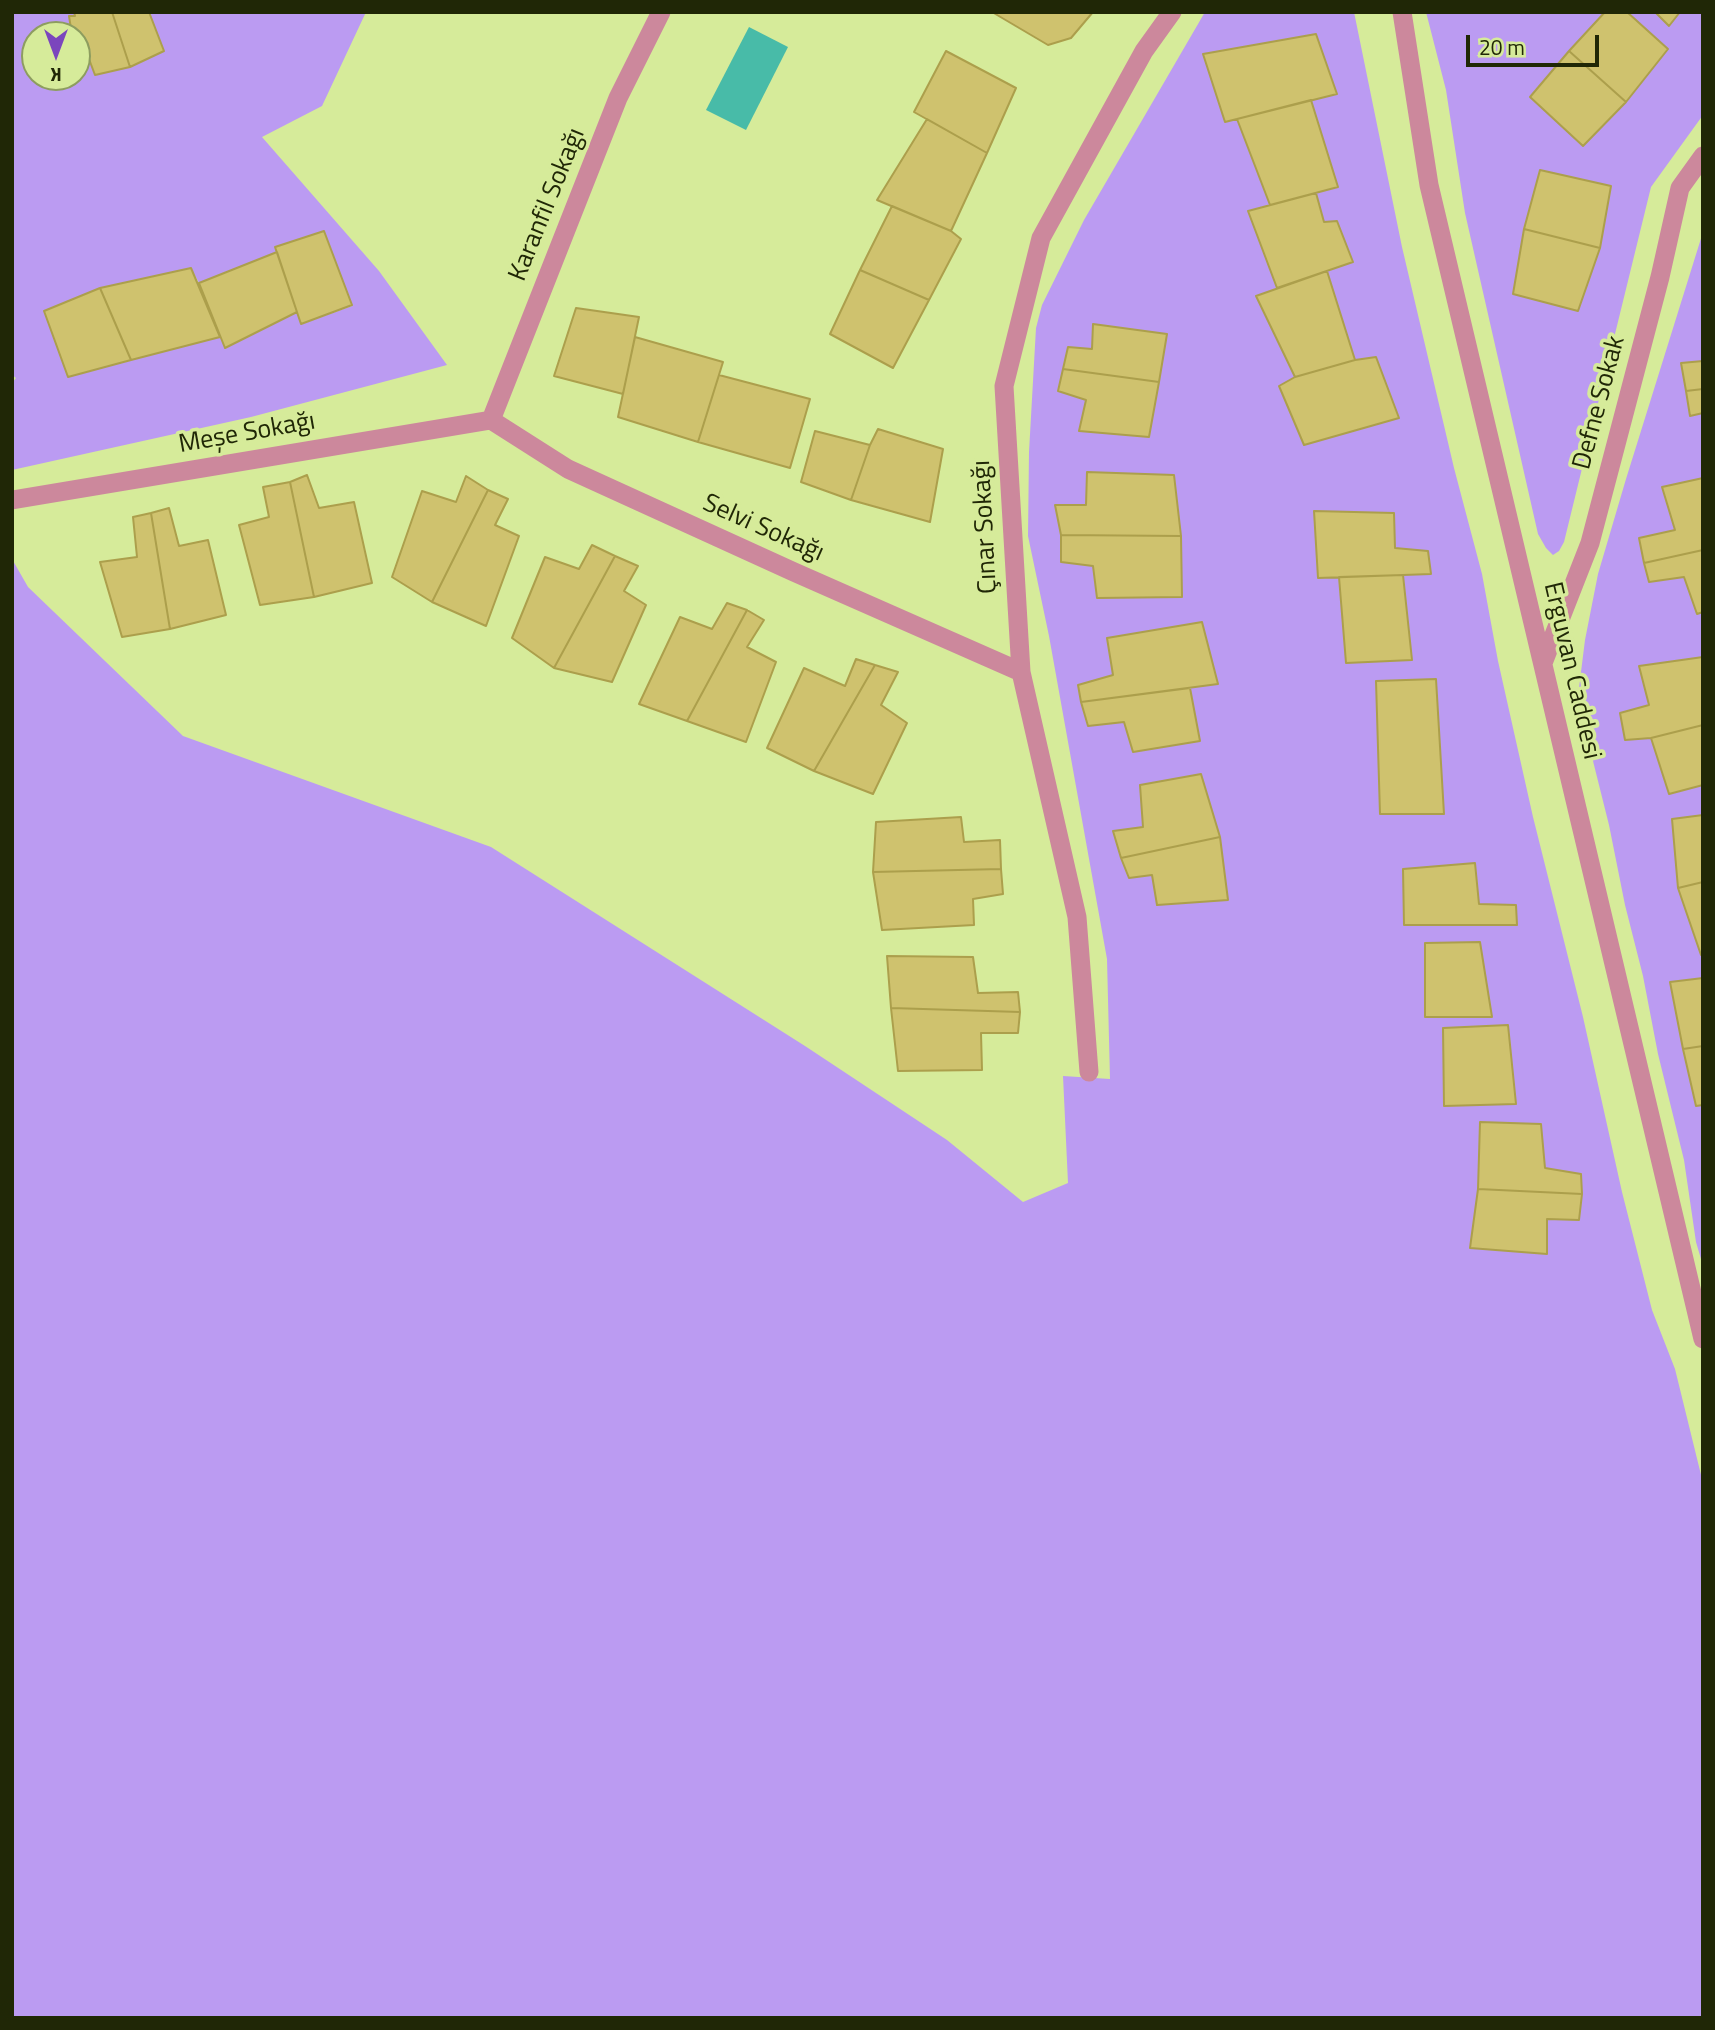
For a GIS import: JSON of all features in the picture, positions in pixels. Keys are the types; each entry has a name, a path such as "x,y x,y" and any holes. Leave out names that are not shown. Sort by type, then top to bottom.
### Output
{"street":[{"name":"Karanfil Sokağı","path":"491,419 618,98 661,12"},
{"name":"Çınar Sokağı","path":"1089,1072 1077,917 1021,672 1004,386 1041,238 1144,51 1172,12"},
{"name":"Erguvan Caddesi","path":"1402,12 1429,186 1703,1339"},
{"name":"Defne Sokak","path":"1543,663 1590,543 1660,277 1680,188 1703,156"},
{"name":"Meşe Sokağı","path":"12,500 491,419"},
{"name":"Selvi Sokağı","path":"491,419 568,469 1021,672"}],"shaded area":[{"path":"12,12 74,12 75,16 69,16 70,21 21,21 21,91 91,91 91,64 95,75 130,67 163,52 149,12 366,12 322,106 262,137 379,271 447,365 251,417 12,470 12,383 16,378 12,375","holes":["324,231 352,306 302,324 297,312 225,348 220,337 68,376 45,311 100,288 191,268 199,283 277,252 275,247"]},
{"path":"1205,12 1354,12 1402,247 1482,574 1498,661 1533,817 1652,1310 1675,1369 1703,1483 1703,2018 12,2018 12,559 28,587 183,736 491,847 805,1046 947,1140 1023,1202 1068,1183 1063,1076 1110,1079 1107,959 1049,636 1028,536 1029,452 1036,328 1042,305 1084,220","holes":["1316,34 1337,94 1311,100 1337,187 1316,193 1324,222 1337,221 1353,262 1327,271 1355,360 1376,358 1304,445 1279,386 1295,377 1256,296 1277,288 1270,205 1237,119 1203,54","1094,324 1166,334 1149,437 1080,431 1086,400 1058,391 1068,347 1092,349","1087,472 1174,475 1181,536 1182,596 1097,598 1093,566 1061,561 1061,535 1055,506 1086,505","1314,512 1394,513 1395,548 1428,551 1431,574 1403,575 1411,659 1346,663 1339,577 1318,578","1202,623 1218,684 1190,688 1200,741 1133,752 1124,722 1088,726 1078,685 1113,675","1201,774 1220,837 1228,899 1157,905 1152,875 1129,878 1114,832 1143,827 1140,786","1545,1168 1581,1174 1579,1219 1547,1219 1547,1254 1471,1248 1478,1189"]},
{"path":"1426,12 1605,12 1530,96 1583,146 1626,102 1668,49 1627,12 1655,12 1669,26 1680,12 1703,12 1703,115 1651,187 1564,542 1553,555 1538,534 1465,213 1446,90","holes":["1540,170 1611,186 1600,248 1577,311 1513,293 1524,229"]},
{"path":"1703,232 1703,361 1691,416 1703,413 1703,478 1663,487 1675,530 1639,538 1649,582 1684,577 1697,613 1703,612 1703,658 1639,666 1649,705 1620,713 1625,739 1651,738 1669,794 1703,785 1703,815 1672,819 1678,888 1703,955 1703,978 1670,983 1696,1106 1703,1105 1703,1266 1696,1242 1684,1160 1591,753 1579,688 1598,574"}],"water":[{"path":"749,27 788,47 746,130 706,110"}],"building":[{"path":"74,12 112,12 130,67 95,75 91,64 91,21 70,21 69,16 75,16"},
{"path":"112,12 149,12 164,51 130,67"},
{"path":"992,12 1093,12 1071,38 1048,45"},
{"path":"1605,12 1627,12 1668,49 1626,102 1569,51"},
{"path":"1655,12 1680,12 1669,26"},
{"path":"1316,34 1337,94 1225,122 1203,54"},
{"path":"946,51 1016,88 987,153 914,112"},
{"path":"1569,51 1626,102 1583,146 1530,97"},
{"path":"1311,100 1338,187 1270,205 1237,119"},
{"path":"927,119 987,153 951,231 877,200"},
{"path":"1540,170 1611,186 1600,248 1524,229"},
{"path":"1316,193 1324,222 1337,221 1353,262 1277,288 1248,211"},
{"path":"892,206 951,231 961,239 929,300 860,270"},
{"path":"1524,229 1600,248 1578,311 1513,294"},
{"path":"324,231 352,305 301,324 275,247"},
{"path":"277,252 297,312 225,348 199,283"},
{"path":"191,268 220,337 131,360 100,288"},
{"path":"860,270 929,300 893,368 830,334"},
{"path":"1327,271 1355,360 1295,377 1256,296"},
{"path":"100,288 131,360 68,377 44,311"},
{"path":"576,308 639,317 623,394 554,376"},
{"path":"1093,324 1167,334 1159,382 1063,369 1068,347 1092,349"},
{"path":"635,337 723,362 698,442 618,417"},
{"path":"1376,357 1399,418 1304,445 1279,386 1295,377 1355,360"},
{"path":"1703,361 1703,389 1686,391 1681,363"},
{"path":"1063,369 1159,382 1149,437 1079,431 1086,400 1058,391"},
{"path":"719,375 810,399 790,468 698,442"},
{"path":"1703,389 1703,413 1690,416 1686,391"},
{"path":"878,429 943,449 930,522 851,500"},
{"path":"815,431 870,445 851,500 801,482"},
{"path":"1087,472 1174,475 1181,536 1061,535 1055,505 1086,505"},
{"path":"307,475 319,508 354,502 372,583 314,597 290,482"},
{"path":"466,476 488,490 432,602 392,577 422,491 456,502"},
{"path":"1703,478 1703,550 1644,563 1639,538 1675,530 1662,487"},
{"path":"290,482 314,597 260,605 239,525 269,517 263,487"},
{"path":"488,490 508,499 495,525 519,536 486,626 432,602"},
{"path":"169,508 179,546 208,540 226,615 170,629 151,513"},
{"path":"1314,511 1394,513 1395,548 1428,551 1431,574 1318,578"},
{"path":"151,513 170,629 122,637 100,562 137,557 133,517"},
{"path":"1061,535 1181,536 1182,597 1097,598 1093,566 1061,562"},
{"path":"592,545 615,556 554,668 512,638 545,557 579,569"},
{"path":"1703,550 1703,612 1697,614 1684,577 1649,582 1644,563"},
{"path":"615,556 638,566 624,591 646,605 612,682 554,668"},
{"path":"1403,575 1412,660 1346,663 1339,577"},
{"path":"727,603 747,610 687,721 639,704 680,617 712,629"},
{"path":"747,610 764,620 747,647 776,662 746,742 687,721"},
{"path":"1202,622 1218,684 1081,702 1078,685 1113,675 1107,638"},
{"path":"1703,657 1703,725 1651,738 1625,740 1620,713 1649,705 1639,666"},
{"path":"856,659 875,665 814,771 767,748 804,668 845,686"},
{"path":"875,665 898,672 881,705 907,723 873,794 814,771"},
{"path":"1436,679 1444,814 1380,814 1376,681"},
{"path":"1190,688 1200,741 1133,752 1124,722 1088,726 1081,702"},
{"path":"1703,725 1703,785 1669,794 1651,738"},
{"path":"1201,774 1220,837 1121,858 1113,831 1143,827 1140,785"},
{"path":"1703,815 1703,882 1678,888 1672,819"},
{"path":"961,817 964,842 1000,840 1001,869 873,872 876,822"},
{"path":"1220,837 1228,900 1157,905 1152,875 1129,878 1121,858"},
{"path":"1475,863 1479,904 1516,905 1517,925 1404,925 1403,869"},
{"path":"1001,869 1003,894 973,899 974,925 882,930 873,872"},
{"path":"1703,882 1703,955 1701,955 1678,888"},
{"path":"1480,942 1492,1017 1425,1017 1425,943"},
{"path":"887,956 973,957 978,993 1018,992 1020,1012 891,1008"},
{"path":"1703,978 1703,1046 1683,1049 1670,982"},
{"path":"891,1008 1020,1012 1018,1033 981,1033 982,1070 898,1071"},
{"path":"1508,1025 1516,1104 1444,1106 1443,1028"},
{"path":"1703,1046 1703,1105 1696,1106 1683,1049"},
{"path":"1480,1122 1541,1124 1545,1168 1581,1174 1582,1194 1478,1189"},
{"path":"1478,1189 1582,1194 1579,1220 1547,1219 1547,1254 1470,1248"}]}
